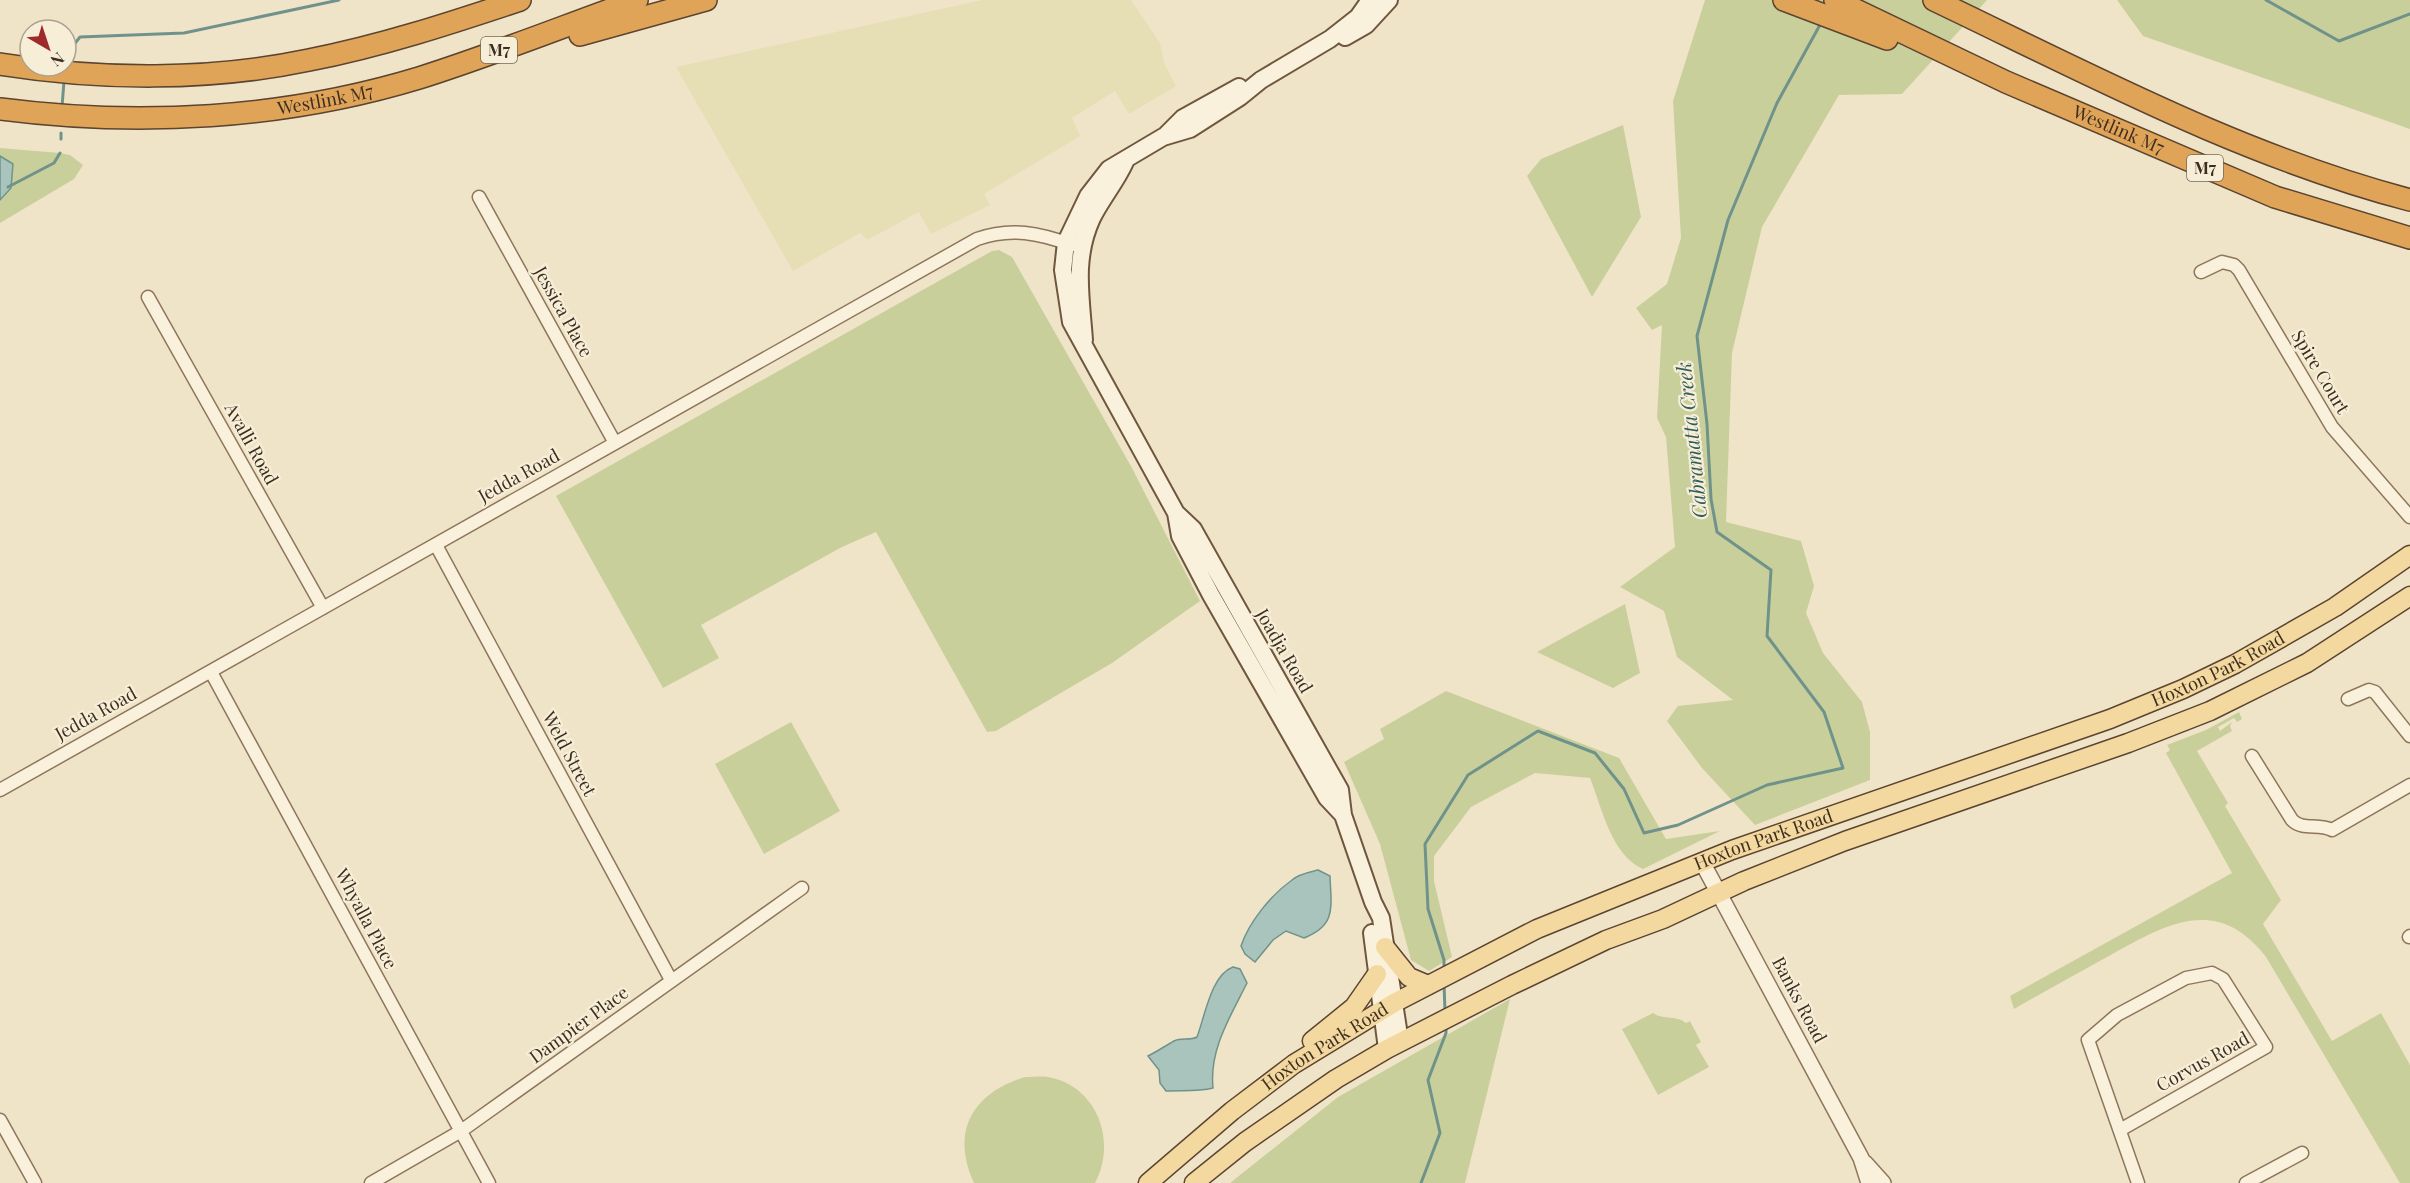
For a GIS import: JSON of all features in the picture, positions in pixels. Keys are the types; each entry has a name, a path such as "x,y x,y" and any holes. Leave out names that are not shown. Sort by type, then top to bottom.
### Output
{"highway":[{"path":"249,69 363,39 494,0"},
{"name":"M7","path":"0,64 83,74 133,75 249,69 308,61 356,50 436,28 520,0"},
{"name":"Westlink M7","path":"0,109 105,118 161,119 258,111 365,92 466,62 637,0"},
{"path":"365,92 437,81 601,28 706,0"},
{"path":"1784,0 2006,82"},
{"name":"Westlink M7","path":"1835,0 2006,82 2275,197 2410,238"},
{"name":"Westlink M7","path":"1940,3 2225,137 2283,159 2410,200"}],"main road":[{"path":"1073,245 1117,179 1125,162 1163,137 1183,118 1208,103 1232,89 1261,80 1330,39 1358,16 1371,0"},
{"path":"1330,39 1348,37 1366,25 1389,0"},
{"name":"Joadja Road","path":"1073,245 1084,341 1176,513 1193,529 1340,790 1343,815 1358,852 1373,902 1381,918 1393,1045"},
{"name":"Hoxton Park Road","path":"1148,1183 1251,1096 1294,1064 1424,985 1462,969 1537,929 1702,861 1860,804 2110,719 2183,689 2235,664 2336,607 2410,555"},
{"name":"Hoxton Park Road","path":"1194,1183 1245,1142 1336,1079 1393,1045 1606,940 1663,919 1717,893 1845,841 2128,743 2210,711 2307,663 2410,596"},
{"name":"Joadja Road","path":"1373,902 1370,922 1377,974 1388,1007"},
{"path":"1385,947 1409,977 1424,985"},
{"path":"1251,1096 1293,1055 1354,1007 1377,974"}],"street":[{"name":"Jessica Place","path":"479,197 615,444"},
{"name":"Jedda Road","path":"0,790 977,239 1014,231 1073,245"},
{"name":"Spire Court","path":"2201,272 2222,262 2234,265 2239,270 2332,427 2410,517"},
{"name":"Avalli Road","path":"148,297 323,608"},
{"name":"Weld Street","path":"436,545 671,980"},
{"name":"Whyalla Place","path":"212,672 489,1183"},
{"path":"2348,699 2369,690 2375,692 2410,736"},
{"path":"2252,756 2292,820 2296,825 2306,827 2320,825 2332,830 2410,785"},
{"name":"Banks Road","path":"1702,861 1717,893 1861,1158 1869,1183"},
{"name":"Dampier Place","path":"371,1183 461,1131 802,888"},
{"name":"Corvus Road","path":"2120,1130 2266,1047 2223,979 2212,973 2186,978 2117,1015 2088,1040 2138,1183"},
{"path":"0,1120 35,1183"},
{"path":"2246,1183 2302,1153"},
{"name":"Banks Road","path":"1861,1158 1883,1183"}],"shaded area":[{"path":"982,0 1131,0 1160,43 1164,63 1176,86 1129,114 1115,91 1072,118 1080,136 984,194 990,205 931,234 919,212 867,240 860,233 793,271 676,67"}],"green space":[{"path":"1705,0 1987,0 1902,94 1839,95 1762,227 1732,353 1726,522 1801,541 1814,586 1806,613 1823,653 1862,702 1870,732 1870,780 1755,825 1702,768 1667,721 1678,706 1733,700 1677,657 1664,611 1620,587 1675,547 1666,437 1657,418 1662,325 1652,330 1636,308 1667,284 1681,238 1673,101"},
{"path":"2117,0 2410,0 2410,129 2143,36"},
{"path":"1623,125 1641,217 1592,297 1527,176 1541,159"},
{"path":"0,148 70,155 83,165 74,179 0,223"},
{"path":"999,250 1012,257 1132,468 1200,601 1112,663 996,731 987,732 876,532 842,547 701,625 719,658 663,688 556,496 992,251"},
{"path":"1625,604 1640,673 1613,688 1537,652"},
{"path":"1446,691 1619,758 1666,839 1720,831 1643,869 1632,862 1615,842 1590,778 1535,773 1471,807 1434,856 1434,881 1452,957 1429,971 1411,960 1380,844 1344,762 1384,739 1380,729"},
{"path":"2239,712 2242,719 2237,722 2234,718 2218,727 2220,731 2232,722 2230,726 2232,731 2197,751 2228,803 2225,806 2281,900 2263,924 2332,1041 2381,1013 2410,1065 2410,1183 2400,1183 2266,957 2247,937 2228,926 2209,920 2190,921 2149,934 2014,1009 2010,996 2232,873 2166,753 2170,750 2167,745 2206,730"},
{"path":"791,722 840,811 764,854 715,764"},
{"path":"1510,999 1465,1183 1230,1183 1338,1097"},
{"path":"1653,1013 1686,1023 1690,1021 1701,1042 1696,1045 1709,1067 1658,1095 1622,1029"},
{"path":"1025,1077 1048,1077 1065,1082 1080,1092 1091,1104 1103,1134 1104,1150 1095,1183 974,1183 967,1164 965,1147 966,1131 971,1116 992,1093"}],"water":[{"path":"0,156 13,164 11,188 0,200"},
{"path":"1318,870 1330,876 1331,906 1327,921 1315,933 1304,938 1286,931 1273,940 1255,962 1245,954 1241,946 1255,919 1276,893 1295,878"},
{"path":"1233,967 1240,969 1247,983 1222,1034 1214,1060 1213,1088 1166,1091 1160,1083 1159,1070 1148,1056 1177,1040 1197,1037 1214,987 1225,971"}],"waterway":[{"path":"78,40 80,37 184,33 339,0"},
{"path":"2266,0 2339,41 2410,14"},
{"name":"Cabramatta Creek","path":"1444,969 1444,960 1428,909 1425,844 1468,775 1538,731 1595,753 1624,789 1644,833 1678,825 1767,785 1843,768 1824,712 1767,636 1771,570 1717,532 1711,499 1707,424 1697,336 1728,220 1777,103 1821,23"},
{"path":"62,107 64,81"},
{"path":"61,133 61,139"},
{"path":"8,187 54,163 60,153"},
{"name":"Cabramatta Creek","path":"1444,984 1445,1011"},
{"name":"Cabramatta Creek","path":"1421,1183 1440,1133 1428,1080 1446,1033 1446,1026"}]}
